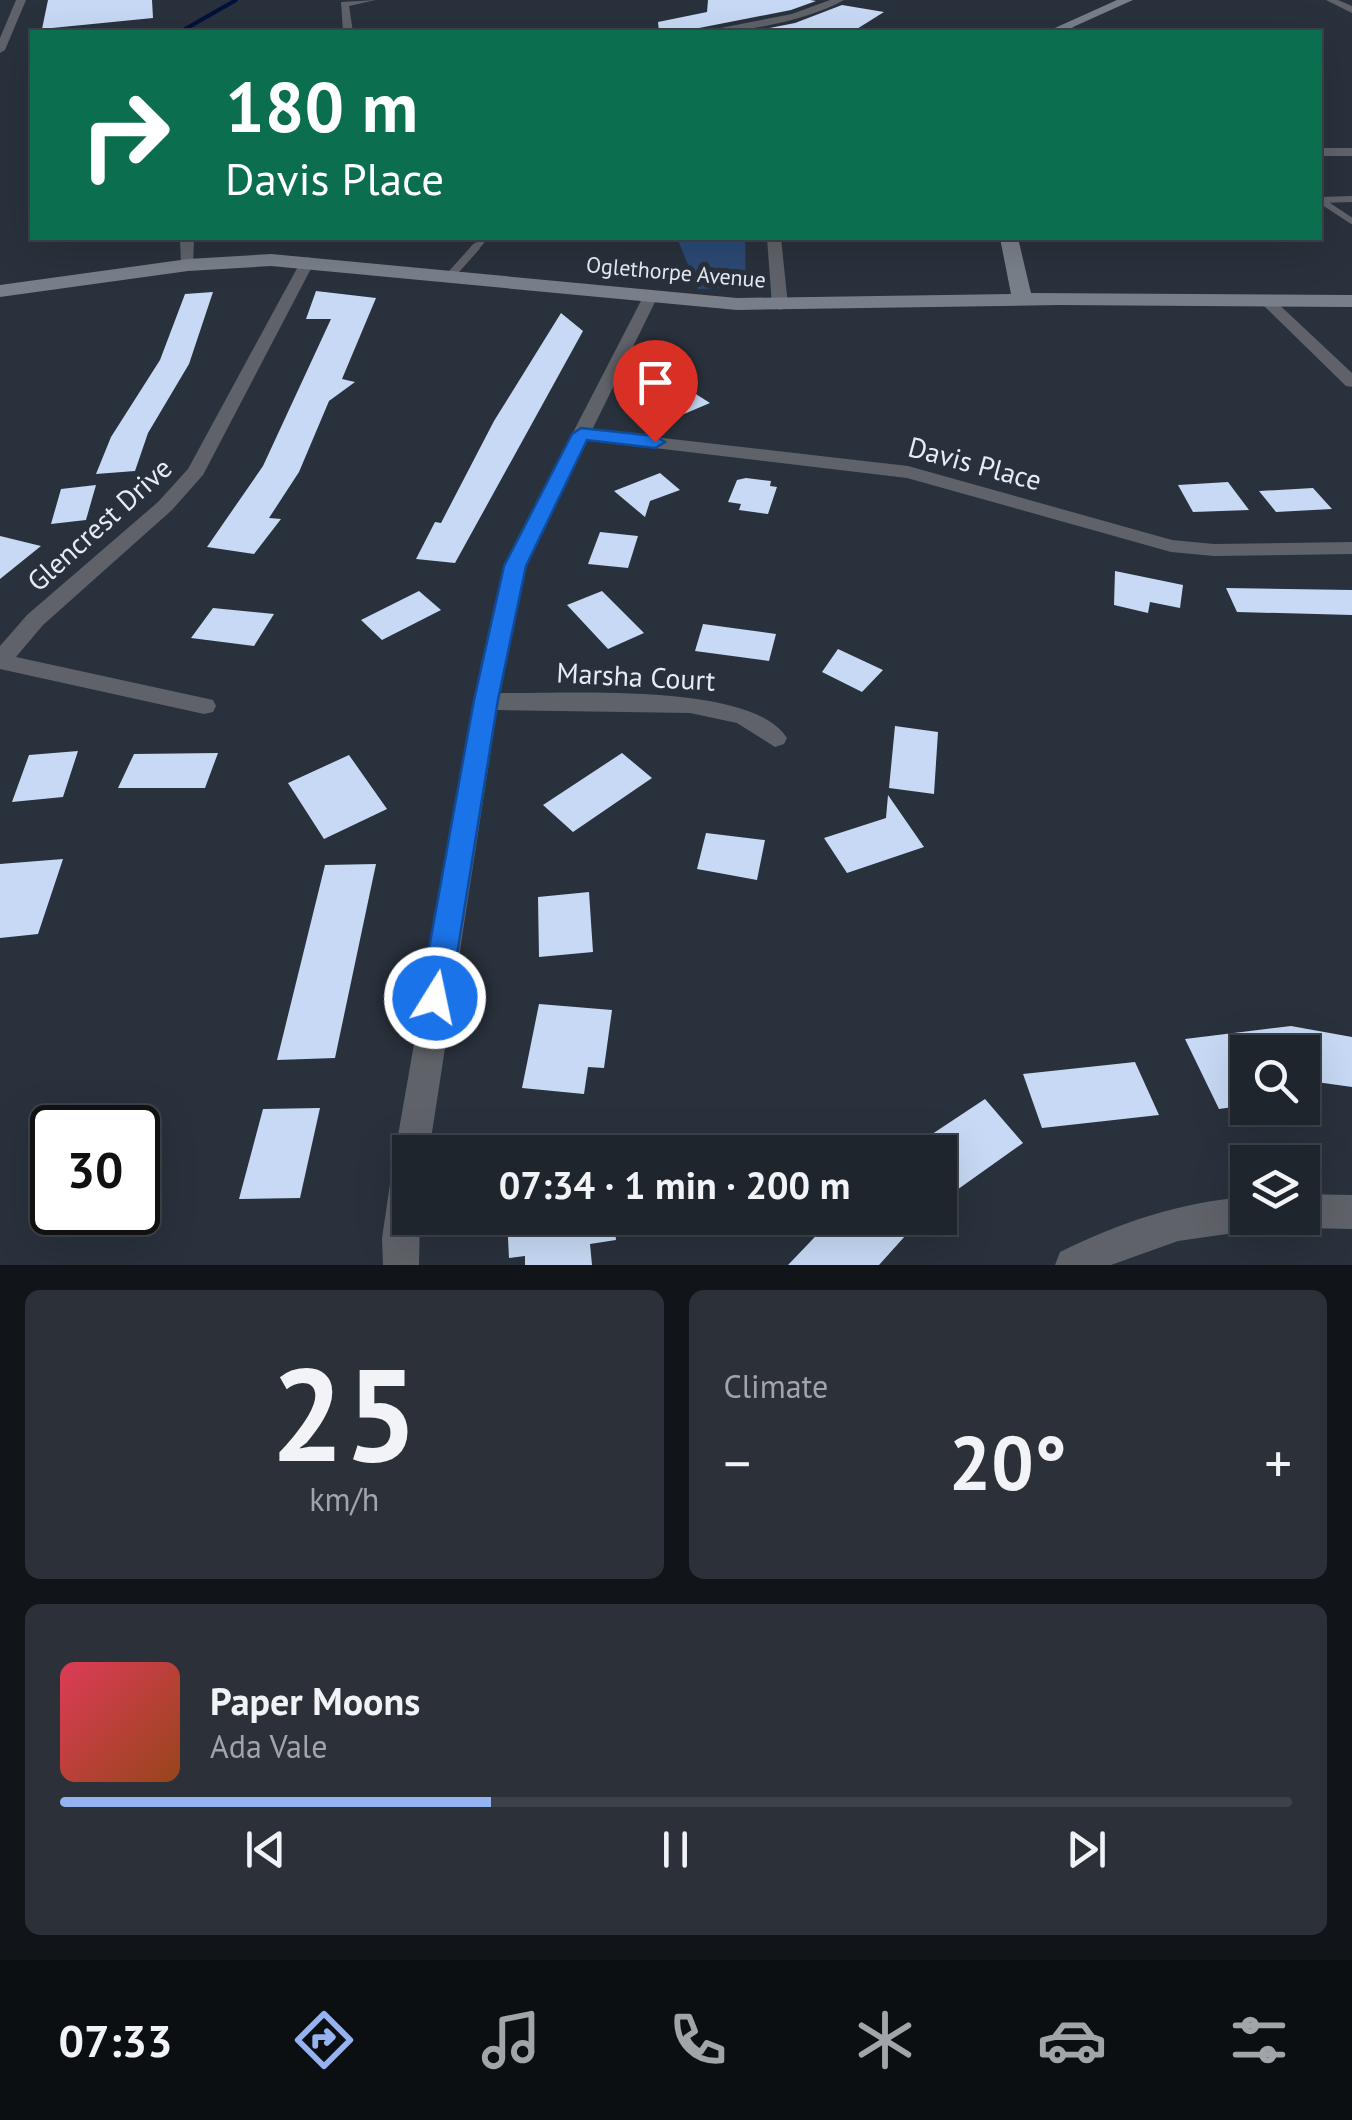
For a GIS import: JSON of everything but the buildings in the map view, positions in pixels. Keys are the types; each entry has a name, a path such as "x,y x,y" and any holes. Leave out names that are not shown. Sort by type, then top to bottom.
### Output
{"main road":[{"path":"1057,30 1127,0"},
{"path":"1009,240 1020,277 1022,300"},
{"name":"Oglethorpe Avenue","path":"0,291 246,260 308,262 649,298 780,306 1022,300 1352,301"}],"street":[{"path":"0,50 21,0"},
{"path":"348,30 344,4 371,0"},
{"path":"716,30 794,16 839,0"},
{"path":"1331,0 1352,10"},
{"path":"1322,152 1352,152"},
{"path":"187,240 188,265"},
{"path":"774,240 780,306"},
{"name":"Glencrest Drive","path":"0,661 34,620 165,506 196,471 308,262"},
{"path":"415,1135 486,700 515,566 649,298"},
{"path":"1266,300 1352,382"},
{"name":"Davis Place","path":"581,434 908,472 1183,548 1352,548"},
{"path":"0,661 204,706"},
{"name":"Marsha Court","path":"486,700 690,704 744,716 776,738"},
{"path":"1320,1211 1352,1212"},
{"path":"1073,1265 1146,1231 1230,1216"},
{"path":"400,1235 400,1265"}],"lane":[{"path":"1322,200 1352,199"},
{"path":"1322,201 1352,220"},
{"path":"450,276 481,242"}],"shaded area":[{"path":"678,240 745,240 746,287 698,289"}],"waterway":[{"path":"184,30 236,0"}],"route":[{"path":"435,998 486,700 515,566 581,434 655,442"}]}
